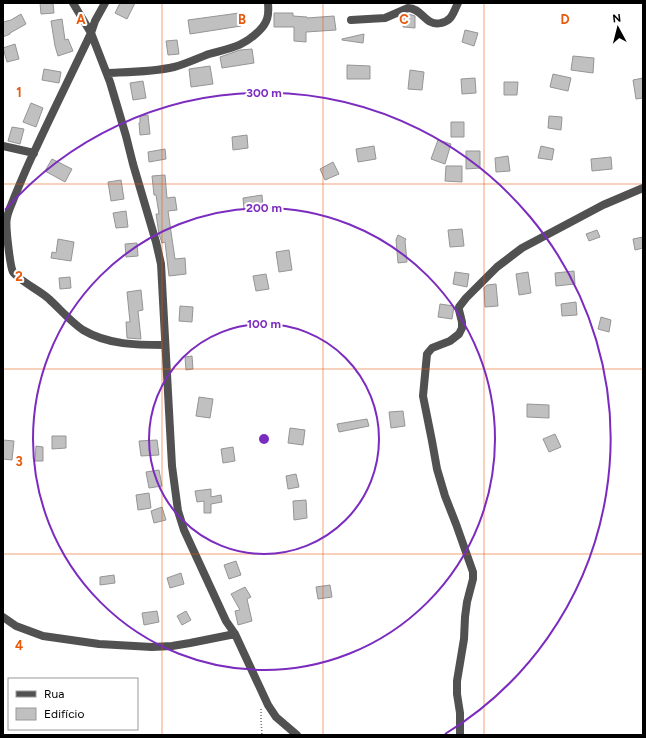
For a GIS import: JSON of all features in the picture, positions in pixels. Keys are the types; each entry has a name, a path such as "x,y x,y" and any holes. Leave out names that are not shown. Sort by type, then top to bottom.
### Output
{"street":[{"path":"73,3 91,33 107,73 158,249 161,264 172,466 178,511 184,530 226,621 235,634 268,705 276,717 297,735"},
{"path":"105,3 95,21 91,33 24,173 6,220 9,253 12,269 15,274 44,294 82,329 103,338 127,344 166,345"},
{"path":"107,73 132,72 174,67 209,54 238,46 248,41 262,28 269,14 268,3"},
{"path":"351,20 385,18 411,8 419,12 433,24 437,24 448,21 458,3"},
{"path":"3,146 34,153"},
{"path":"460,735 460,713 457,694 457,681 464,639 467,602 472,585 473,572 445,496 432,441 423,396 427,354 432,348 450,341 459,334 462,328 459,307 497,267 522,248 603,205 643,188"},
{"path":"3,617 16,626 43,636 99,644 152,647 190,643 235,634"}],"path":[{"path":"261,707 262,735"}],"building":[{"path":"40,3 53,3 54,13 41,14"},
{"path":"120,3 135,3 127,19 115,13"},
{"path":"239,13 241,26 190,34 188,20"},
{"path":"274,13 293,13 293,16 307,18 334,16 336,30 306,32 306,42 294,41 294,27 274,27"},
{"path":"21,14 26,24 3,37 3,22 11,20"},
{"path":"407,14 415,16 415,28 403,27 404,16"},
{"path":"62,19 65,40 68,39 73,51 58,56 51,21"},
{"path":"465,30 478,33 474,46 462,42"},
{"path":"364,34 363,43 342,40 342,39"},
{"path":"177,40 179,54 168,55 166,41"},
{"path":"15,44 19,59 7,62 3,48"},
{"path":"252,49 254,63 222,68 220,57 240,50"},
{"path":"573,56 594,58 593,73 571,70"},
{"path":"347,65 370,66 370,79 347,79"},
{"path":"210,66 213,84 191,87 189,69"},
{"path":"44,69 61,72 59,83 42,80"},
{"path":"410,70 424,72 422,90 408,89"},
{"path":"553,74 571,78 568,91 550,87"},
{"path":"475,78 476,93 462,94 461,79"},
{"path":"643,78 643,98 636,99 633,80"},
{"path":"143,81 146,98 133,100 130,83"},
{"path":"504,82 518,82 517,95 504,95"},
{"path":"31,103 43,108 36,127 23,122"},
{"path":"148,115 150,134 140,135 140,116"},
{"path":"549,116 562,117 561,130 548,128"},
{"path":"451,122 464,122 464,137 451,137"},
{"path":"12,127 24,129 20,144 8,141"},
{"path":"247,135 248,148 233,150 232,137"},
{"path":"438,140 451,144 445,164 431,159"},
{"path":"374,146 376,159 358,162 356,149"},
{"path":"541,146 554,149 552,160 538,158"},
{"path":"165,149 166,159 149,162 148,152"},
{"path":"466,151 480,151 480,168 466,169"},
{"path":"508,156 510,171 496,172 495,158"},
{"path":"611,157 612,169 592,171 591,159"},
{"path":"52,159 72,169 65,182 45,171"},
{"path":"333,162 339,174 325,180 320,169"},
{"path":"446,166 462,166 462,182 445,181"},
{"path":"165,175 167,198 175,197 177,210 168,211 175,259 185,258 186,274 169,276 165,242 162,243 159,234 156,214 159,214 156,195 154,195 152,176"},
{"path":"121,180 124,199 111,201 108,182"},
{"path":"262,195 263,207 244,209 243,198"},
{"path":"126,211 128,227 116,228 113,213"},
{"path":"462,229 464,246 450,247 448,230"},
{"path":"597,230 600,237 589,241 586,234"},
{"path":"398,235 406,239 407,262 398,263 396,240"},
{"path":"643,237 643,248 635,250 633,239"},
{"path":"58,239 74,242 71,261 51,258 52,252 56,253"},
{"path":"137,243 138,256 126,257 125,244"},
{"path":"289,250 292,270 279,272 276,252"},
{"path":"574,271 575,284 556,286 555,273"},
{"path":"455,272 469,274 467,287 453,284"},
{"path":"528,272 531,293 519,295 516,274"},
{"path":"266,274 269,289 256,291 253,276"},
{"path":"70,277 71,288 60,289 59,278"},
{"path":"496,284 498,306 485,307 484,288 487,285"},
{"path":"141,290 143,310 138,311 141,339 127,338 126,322 130,322 127,292"},
{"path":"576,302 577,315 562,316 561,304"},
{"path":"440,304 454,306 452,319 438,317"},
{"path":"180,306 193,307 192,322 179,321"},
{"path":"601,317 611,320 609,332 598,329"},
{"path":"192,356 193,369 186,370 185,357"},
{"path":"199,397 213,399 210,418 196,416"},
{"path":"527,404 549,405 549,418 527,417"},
{"path":"403,411 405,426 391,428 389,412"},
{"path":"367,419 369,426 339,432 337,424"},
{"path":"290,428 305,430 303,445 288,443"},
{"path":"555,434 561,447 549,452 543,439"},
{"path":"52,436 66,436 66,448 52,449"},
{"path":"3,440 14,441 12,460 3,459"},
{"path":"157,440 159,455 141,456 139,441"},
{"path":"36,446 43,447 43,461 35,461"},
{"path":"233,447 235,461 223,463 221,449"},
{"path":"159,470 162,486 149,488 146,472"},
{"path":"296,474 299,487 288,489 286,476"},
{"path":"211,489 211,497 221,495 222,502 211,504 211,513 204,513 204,501 197,502 195,491"},
{"path":"149,493 151,508 138,510 136,495"},
{"path":"306,500 307,518 294,520 293,501"},
{"path":"162,507 166,520 154,523 151,511"},
{"path":"236,561 241,575 229,579 224,565"},
{"path":"181,573 184,584 170,588 167,578"},
{"path":"114,575 115,583 100,585 100,577"},
{"path":"330,585 332,597 318,599 316,587"},
{"path":"245,587 251,597 247,599 252,621 238,625 235,611 240,610 231,594"},
{"path":"157,611 159,622 144,625 142,613"},
{"path":"186,611 191,620 182,625 177,616"}]}
